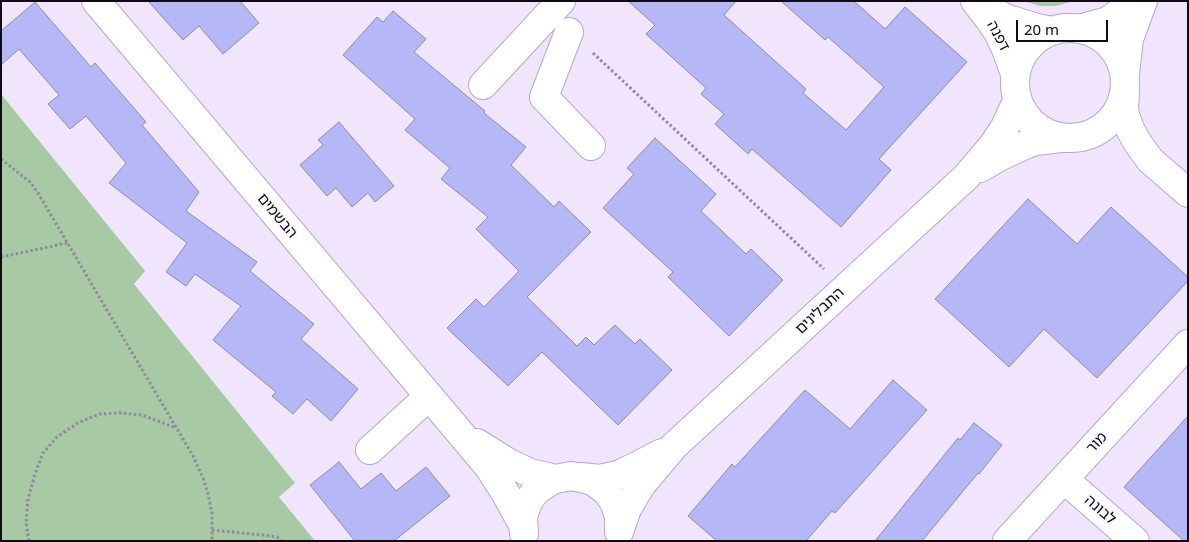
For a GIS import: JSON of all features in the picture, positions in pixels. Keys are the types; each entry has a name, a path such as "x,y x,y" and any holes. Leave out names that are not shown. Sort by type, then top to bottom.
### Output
{"street":[{"name":"הבשמים","path":"96,1 491,471 506,494 524,535"},
{"name":"דפנה","path":"976,1 1012,20 1052,31"},
{"name":"דפנה","path":"976,1 1006,49 1016,87"},
{"path":"1133,1 1108,21 1079,29 1052,31 1037,38 1021,58 1016,87 1025,116 1044,132 1072,137 1096,138 1117,144 1137,153 1156,165"},
{"path":"1072,137 1096,132 1103,128 1115,116 1123,101 1129,40 1143,1"},
{"path":"482,85 548,5 574,36 544,96 591,146"},
{"path":"1079,29 1103,38 1119,58 1125,83 1124,108 1130,129 1141,148 1156,165 1188,193"},
{"name":"התבלינים","path":"618,536 627,509 637,492 674,446 981,160 1005,127 1016,87"},
{"name":"התבלינים","path":"966,176 1027,144 1036,141 1072,137"},
{"name":"מור","path":"1007,541 1188,344"},
{"path":"370,450 429,396"},
{"name":"הבשמים","path":"459,432 509,463 530,473 567,478"},
{"name":"התבלינים","path":"567,478 600,479 618,475 674,446"},
{"path":"524,535 525,509 532,496 543,486 567,478 594,482 605,490 610,496 619,516 618,536"},
{"name":"לבונה","path":"1064,479 1135,541"}],"path":[{"path":"574,36 845,288"},
{"path":"1,159 30,182 38,193 193,456 203,478 212,514 212,541"},
{"path":"1,258 67,243"},
{"path":"29,541 26,523 28,498 43,453 57,437 78,423 99,414 121,413 142,415 177,429"},
{"path":"212,530 277,537 282,541"}],"green space":[{"path":"1024,1 1074,1 1056,6 1040,6"},
{"path":"1,94 145,271 134,284 295,483 279,497 315,541 1,541"}],"building":[{"path":"148,1 240,1 259,23 223,54 199,26 183,40"},
{"path":"628,1 736,1 724,15 806,89 803,93 846,130 884,87 828,37 825,40 781,1 854,1 885,29 905,7 967,62 879,159 891,170 841,227 752,149 748,154 715,124 724,114 701,94 706,88 646,34 655,25"},
{"path":"35,2 91,67 95,63 146,122 142,125 199,192 186,211 257,262 250,271 314,324 301,339 358,389 331,421 307,399 293,414 272,396 276,392 213,340 241,306 195,274 186,286 166,272 187,243 109,183 126,163 86,116 70,129 48,104 59,95 19,49 1,65 1,31"},
{"path":"393,11 426,39 414,52 526,147 511,165 554,207 559,201 591,232 527,297 577,346 586,337 594,345 615,325 635,344 640,339 672,370 618,425 542,352 508,386 447,328 476,299 484,307 519,271 476,229 488,217 441,179 450,168 405,130 415,119 343,55 377,17 383,22"},
{"path":"339,122 394,186 375,202 368,193 352,207 336,188 327,196 300,165 323,145 318,140"},
{"path":"655,138 716,194 701,211 746,254 751,249 783,280 729,336 668,277 673,272 603,208 634,174 627,168"},
{"path":"1028,199 1077,244 1111,207 1188,277 1188,281 1097,378 1044,329 1009,367 935,299"},
{"path":"893,380 927,410 835,513 832,511 806,541 717,541 688,516 732,464 735,467 805,390 850,429"},
{"path":"1188,416 1188,541 1184,541 1124,487"},
{"path":"974,423 1002,445 979,474 922,541 875,541 958,438 960,440"},
{"path":"339,462 361,489 381,473 396,491 426,467 450,496 394,541 355,541 310,485"}]}
